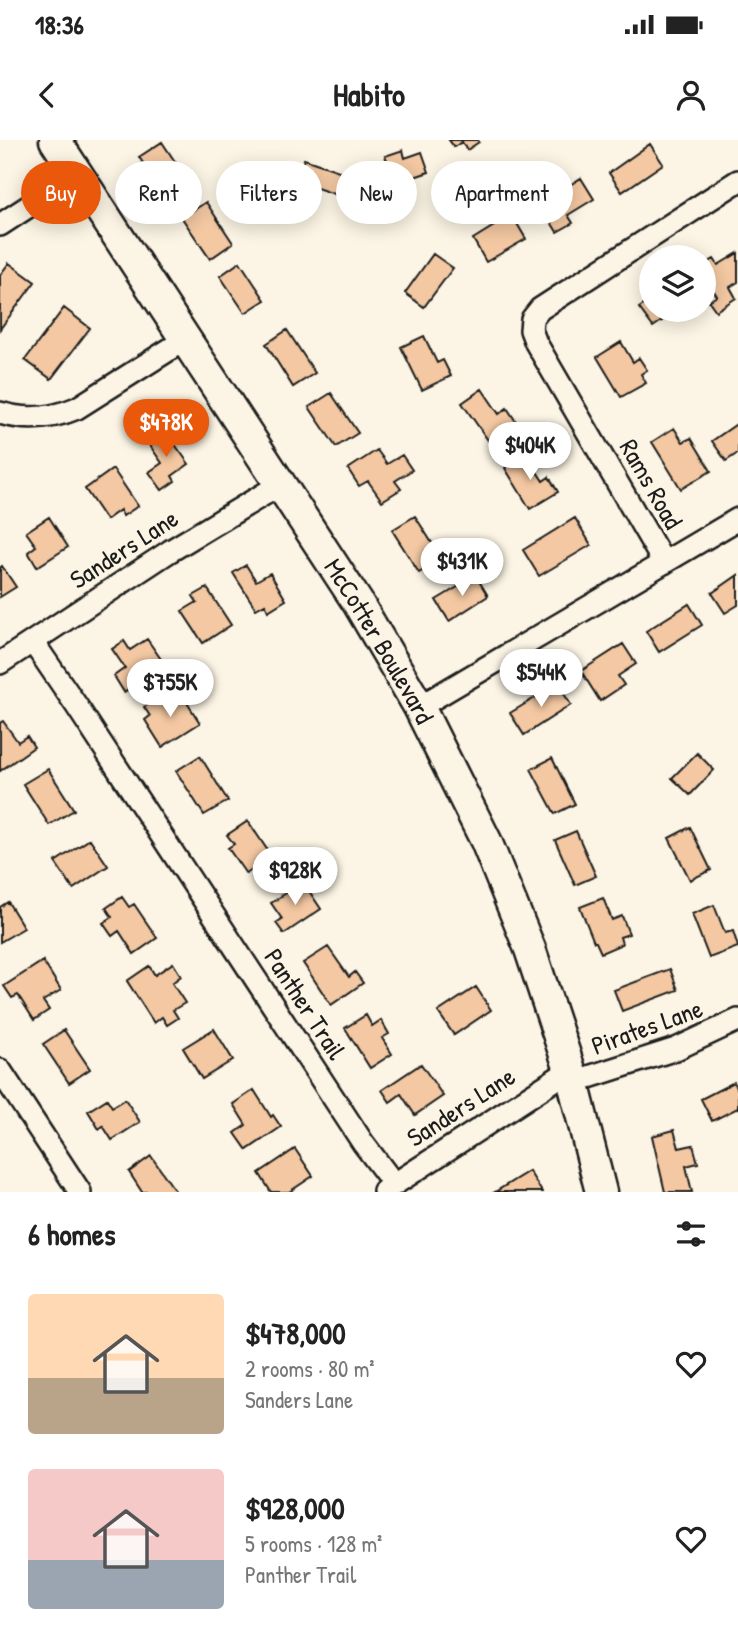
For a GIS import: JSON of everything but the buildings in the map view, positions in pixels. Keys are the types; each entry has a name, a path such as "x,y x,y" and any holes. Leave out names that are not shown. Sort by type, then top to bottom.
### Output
{"street":[{"name":"McCotter Boulevard","path":"55,140 69,161"},
{"name":"Rams Road","path":"664,563 536,344 531,330 532,319 540,309 568,289 738,181"},
{"name":"McCotter Boulevard","path":"101,209 358,603 419,707 466,798 505,886 541,981 571,1076 601,1192"},
{"path":"0,225 21,211"},
{"path":"0,413 34,419 71,411 186,339"},
{"name":"Sanders Lane","path":"0,663 170,551 281,484"},
{"path":"419,707 738,519"},
{"name":"Panther Trail","path":"33,642 362,1143 388,1188"},
{"name":"Pirates Lane","path":"571,1076 676,1049 738,1020"},
{"path":"0,1070 80,1192"},
{"name":"Sanders Lane","path":"388,1188 571,1076"}]}
